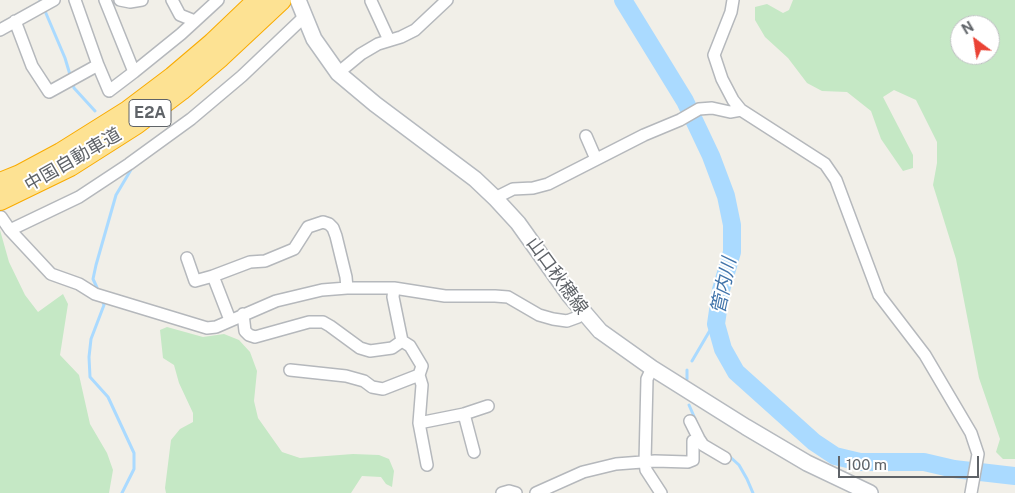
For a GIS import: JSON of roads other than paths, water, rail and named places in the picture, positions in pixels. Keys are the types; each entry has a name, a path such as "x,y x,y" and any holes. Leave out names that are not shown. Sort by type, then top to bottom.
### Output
{"highway":[{"name":"中国自動車道","path":"0,183 20,175 61,153 128,111 186,66 258,0"},
{"name":"中国自動車道","path":"0,200 70,166 136,124 220,57 281,0"}],"main road":[{"name":"山口秋穂線","path":"298,0 314,39 338,73 374,104 475,179 495,198 518,223 582,312 600,331 652,368 746,427 807,463 870,493"}],"street":[{"path":"0,30 55,0"},
{"path":"75,0 108,91 181,34 218,0"},
{"path":"105,0 134,72"},
{"path":"120,0 130,2 142,0"},
{"path":"172,0 180,15 195,21"},
{"path":"371,0 389,40"},
{"path":"338,73 378,44 401,37 415,30 447,0"},
{"path":"733,0 731,12 714,55 722,78 733,100 741,110 825,164 836,180 879,295 925,355 966,424 976,447 978,454 971,493"},
{"path":"10,230 79,197 129,164 191,119 235,82 304,17"},
{"path":"15,21 32,66 49,92 98,65"},
{"path":"495,198 513,189 533,188 548,184 644,134 680,120 699,109 712,108 730,112 741,110"},
{"path":"586,136 596,159"},
{"path":"1,217 10,230 51,274 79,284 95,294 207,328 216,327 242,314 307,293 347,288 394,288 445,296 495,296 508,298 539,315 553,320 567,321 578,317 582,312"},
{"path":"188,258 195,281 250,262 265,262 294,249 308,227 323,222 333,228 336,236 347,288"},
{"path":"213,276 230,320"},
{"path":"394,288 393,297 402,341 410,346 422,366 419,375 422,385 419,423 427,465"},
{"path":"242,314 245,331 249,336 255,337 309,322 323,322 360,348 370,351 392,348 402,341"},
{"path":"652,368 647,379 645,462 646,470 661,493"},
{"path":"290,370 346,376 364,381 372,387 383,389 419,375"},
{"path":"419,423 464,414 488,406"},
{"path":"464,414 474,452"},
{"path":"690,421 703,445 726,458"},
{"path":"536,493 583,472 616,464 655,461 688,462 693,460 693,441 699,439"},
{"path":"502,493 509,491 516,493"}],"waterway":[{"name":"管内川","path":"623,0 685,101 711,156 726,196 732,225 732,252 721,290 716,324 723,349 736,372 814,442 835,456 860,462 924,462 954,469 1015,476"},
{"path":"45,11 65,58 74,88 95,111"},
{"path":"99,292 93,279 96,265 116,195 131,167"},
{"path":"102,300 104,305 91,339 89,357 90,377 108,397 134,453 134,469 122,493"},
{"path":"692,361 709,332 716,324"},
{"path":"687,370 687,379"},
{"path":"689,405 696,421"},
{"path":"728,455 739,465 753,493"}]}
